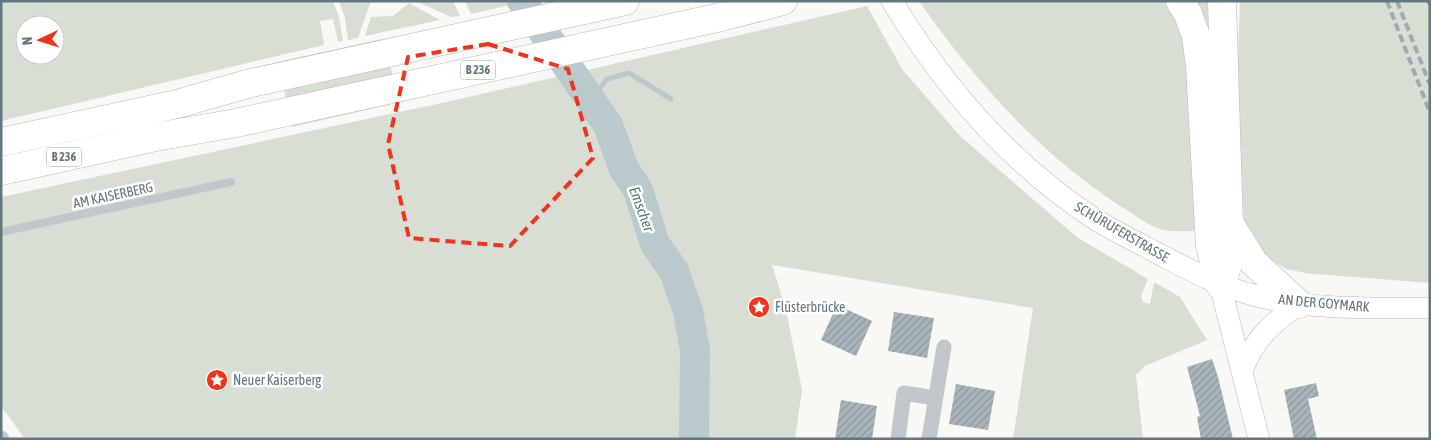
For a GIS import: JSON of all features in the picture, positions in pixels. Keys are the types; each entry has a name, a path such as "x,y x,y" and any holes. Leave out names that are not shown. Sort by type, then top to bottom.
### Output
{"highway":[{"name":"B 236","path":"1,142 177,104 247,84 625,1"},
{"name":"B 236","path":"1,171 155,137 236,124 720,17 783,1"},
{"path":"1180,1 1188,14 1196,36 1200,66 1210,246 1220,285"},
{"path":"1220,285 1230,259 1222,1"},
{"path":"1230,224 1254,263 1299,304"}],"main road":[{"name":"SCHÜRUFERSTRASSE","path":"892,1 914,38 952,88 985,126 1059,194 1095,219 1220,285"},
{"name":"AN DER GOYMARK","path":"1220,285 1254,295 1299,304 1357,308 1430,308"},
{"path":"1220,285 1259,439"},
{"path":"1242,370 1251,349 1264,331 1299,304"}],"street":[{"path":"929,439 944,348"},
{"path":"898,439 904,393 935,398"}],"lane":[{"name":"AM KAISERBERG","path":"1,232 231,182"}],"highlighted area":[{"path":"488,44 568,69 593,158 510,246 409,238 388,144 408,57"}],"shaded area":[{"path":"1,1 333,1 339,17 343,41 338,42 333,19 320,21 324,45 1,121"},
{"path":"339,1 371,1 358,38 348,40 345,18"},
{"path":"416,1 453,1 460,16 451,17"},
{"path":"465,1 528,1 471,14"},
{"path":"919,1 1168,1 1185,40 1196,223 1194,231 1167,231 1152,226 1090,185 1062,163 1035,139 985,87"},
{"path":"1192,1 1211,1 1213,84"},
{"path":"1240,1 1430,1 1430,283 1305,273 1286,269 1260,252 1245,235 1236,112"},
{"path":"409,3 440,20 365,36 371,17 393,16"},
{"path":"867,6 902,69 960,136 1078,238 1148,279 1141,296 1143,302 1150,304 1154,282 1180,297 1207,340 1145,366 1136,375 1143,439 1013,439 1033,308 772,265 786,310 802,390 795,439 25,439 1,406 1,197 442,103"},
{"path":"382,39 401,102 292,127 278,62"}],"building":[{"path":"837,305 872,321 856,356 821,340"},
{"path":"894,312 934,318 927,358 888,351"},
{"path":"1212,359 1233,439 1201,439 1197,417 1200,416 1187,367"},
{"path":"1316,383 1319,396 1308,399 1317,439 1294,439 1284,390"},
{"path":"956,384 995,391 988,430 949,424"},
{"path":"841,400 877,406 872,439 835,439"}],"waterway":[{"name":"Emscher","path":"522,1 608,125 624,169 638,190 655,244 674,271 688,311 695,350 694,439"},
{"path":"592,99 607,79 629,73 671,99"}],"railway":[{"path":"1387,1 1430,113"},
{"path":"1397,1 1430,85"},
{"path":"1428,1 1430,5"}],"place":[{"name":"Flüsterbrücke","path":"759,307"},
{"name":"Neuer Kaiserberg","path":"217,380"}]}
